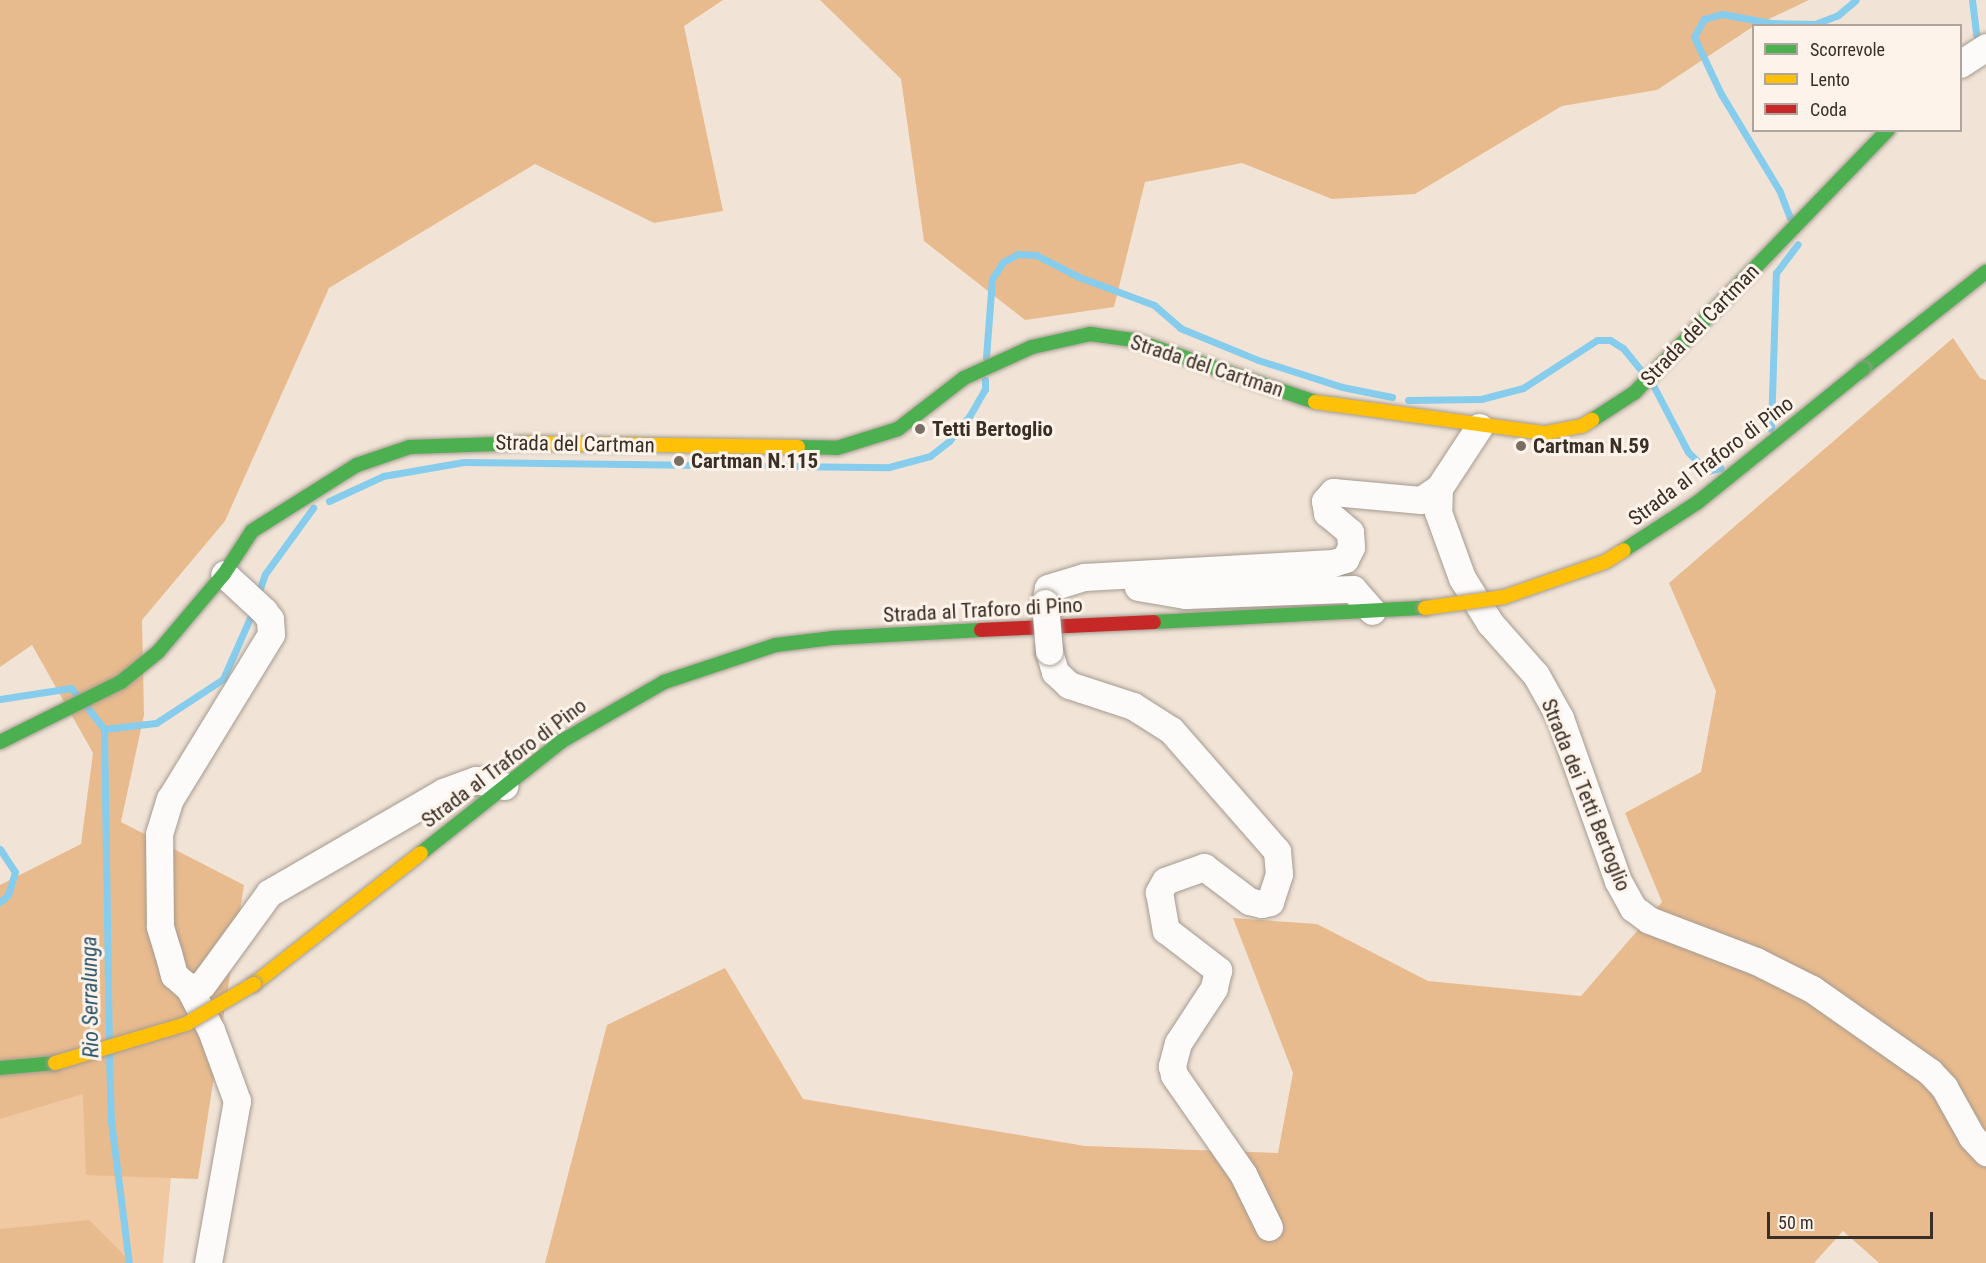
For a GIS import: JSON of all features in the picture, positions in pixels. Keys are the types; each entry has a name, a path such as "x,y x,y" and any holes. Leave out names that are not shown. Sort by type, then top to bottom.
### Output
{"main road":[{"name":"Strada del Cartman","path":"0,742 121,682 158,652 224,574 252,531 357,465 410,447 476,442 837,448 898,429 964,378 1032,347 1090,334 1133,340 1320,404 1479,427 1545,433 1582,426 1634,393 1886,132"},
{"name":"Strada al Traforo di Pino","path":"0,1068 55,1063 186,1024 254,984 504,786 612,709 664,682 776,645 831,638 1425,608 1504,597 1605,562 1698,502 1986,272"}],"street":[{"path":"1269,1227 1243,1174 1174,1075 1172,1066 1178,1043 1214,988 1218,970 1166,930 1159,892 1165,881 1204,867 1249,901 1261,904 1270,902 1280,874 1277,851 1171,730 1133,706 1069,685 1054,672 1049,651 1045,603 1048,588 1084,577 1333,563 1345,559 1352,539 1350,532 1327,513 1325,501 1333,492 1421,500 1439,488 1479,427"},
{"name":"Strada dei Tetti Bertoglio","path":"1439,488 1438,512 1462,578 1490,623 1536,675 1560,718 1618,881 1632,908 1649,920 1755,961 1812,989 1930,1072 1944,1087 1972,1137 1986,1152"},
{"path":"208,1263 237,1101 211,1030 189,988 174,975 160,926 159,834 170,798 225,715 271,634 270,619 264,611 224,574"},
{"path":"1084,577 1186,595 1353,589 1372,611"},
{"path":"189,988 202,985 269,893 443,792 476,780 504,786"}],"shaded area":[{"path":"0,0 723,0 684,26 723,211 654,223 535,164 329,288 225,521 142,620 144,715 121,822 244,885 198,1179 86,1175 83,1094 0,1119 0,885 81,844 93,753 32,645 0,667"},
{"path":"820,0 1809,0 1758,24 1752,24 1752,27 1657,90 1562,106 1415,194 1332,199 1242,163 1145,182 1114,307 1025,320 924,241 901,79"},
{"path":"1953,338 1980,378 1986,380 1986,1263 1879,1263 1843,1231 1814,1263 545,1263 607,1025 725,968 803,1099 1085,1146 1278,1153 1293,1073 1233,918 1317,924 1428,981 1581,996 1662,902 1625,813 1701,772 1716,691 1669,583"},
{"path":"0,1059 178,1101 163,1263 0,1263"},
{"path":"89,1220 132,1263 0,1263 0,1229"}],"waterway":[{"path":"1790,218 1779,190 1721,94 1694,37 1704,19 1722,14 1771,23 1815,24 1838,15 1856,0"},
{"path":"1972,0 1976,34 1982,43"},
{"path":"1771,429 1776,273 1798,244"},
{"path":"986,357 992,279 1003,262 1018,254 1036,255 1079,277 1154,305 1180,328 1258,360 1342,387 1392,397"},
{"path":"1408,400 1481,399 1523,388 1597,340 1610,340 1623,348 1643,373"},
{"path":"329,501 383,476 464,462 889,467 930,456 949,441 970,415 985,389 985,380"},
{"path":"1654,387 1688,452 1707,471 1721,468"},
{"path":"257,597 265,574 313,508"},
{"path":"104,729 156,723 223,679 253,611"},
{"path":"0,699 71,688 76,694"},
{"path":"87,707 104,729"},
{"name":"Rio Serralunga","path":"104,729 109,1038"},
{"path":"0,849 15,872 8,895 0,902"},
{"name":"Rio Serralunga","path":"109,1055 111,1121 129,1263"}],"traffic: fast":[{"path":"1592,420 1634,393 1886,132"},
{"path":"1863,369 1986,272"},
{"path":"798,447 837,448 898,429 964,378 1032,347 1090,334 1133,340 1315,402"},
{"path":"1624,550 1698,502 1863,369"},
{"path":"0,742 121,682 158,652 224,574 252,531 357,465 410,447 526,443"},
{"path":"1154,622 1425,608"},
{"path":"421,853 562,741 664,682 776,645 832,638 981,630"},
{"path":"0,1068 55,1063"}],"traffic: slow":[{"path":"1315,402 1545,433 1582,426 1592,420"},
{"path":"526,443 798,447"},
{"path":"1425,608 1504,597 1605,562 1624,550"},
{"path":"254,984 421,853"},
{"path":"55,1063 186,1024 254,984"}],"traffic: jam":[{"path":"981,630 1154,622"}],"place":[{"name":"Tetti Bertoglio","path":"920,429"},
{"name":"Cartman N.59","path":"1521,446"},
{"name":"Cartman N.115","path":"679,461"}]}
